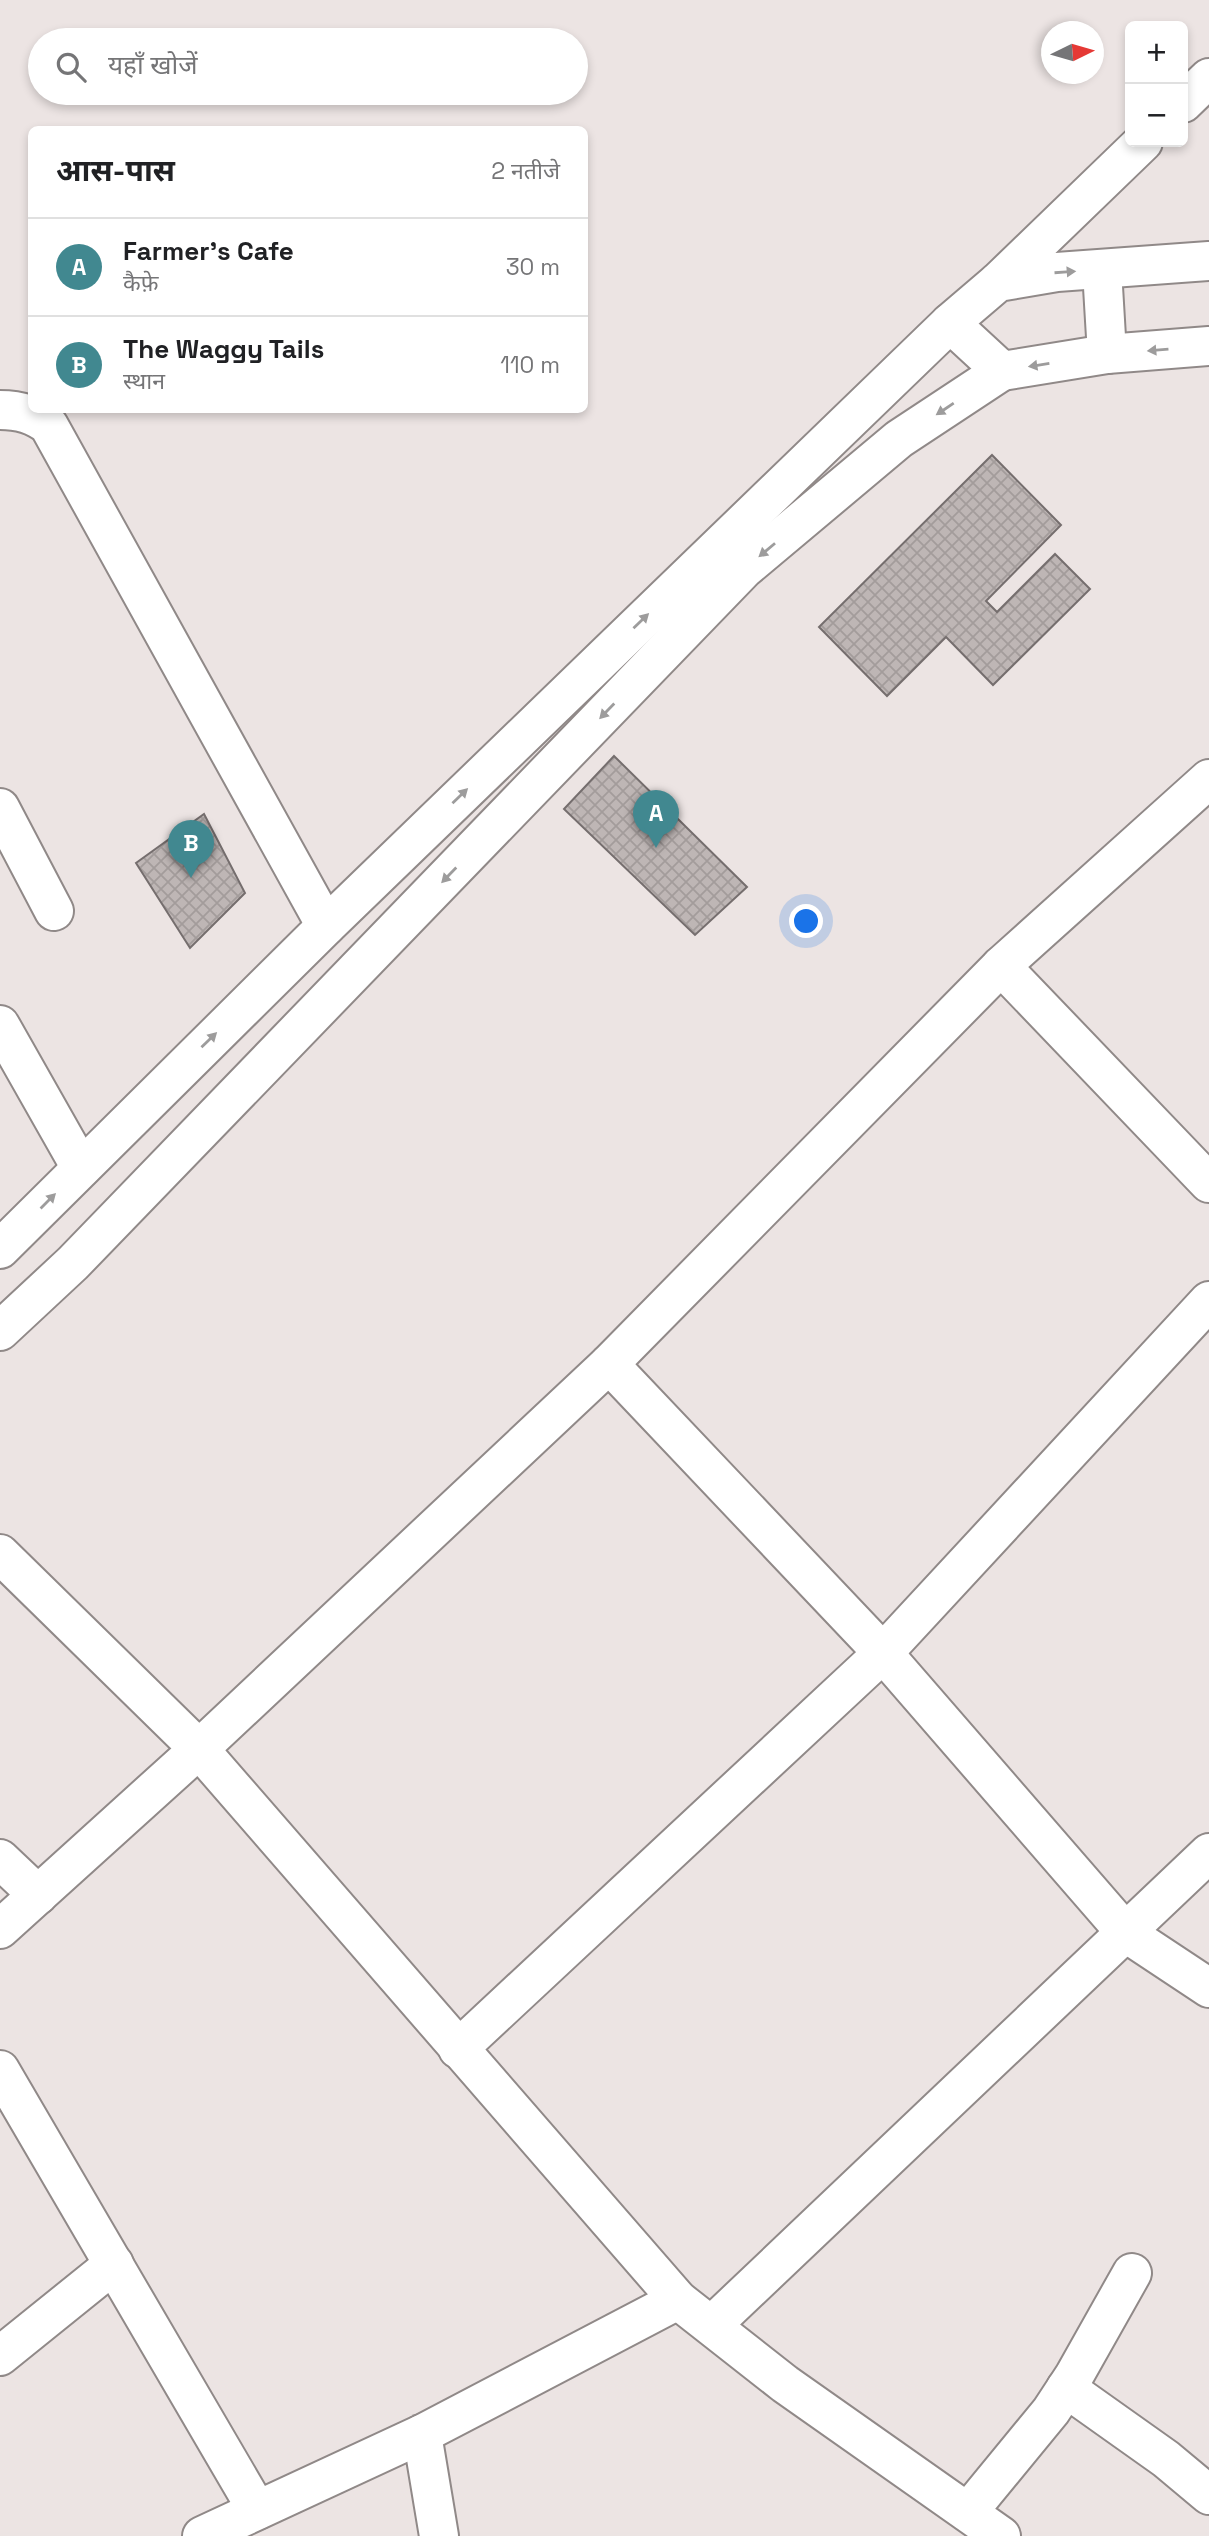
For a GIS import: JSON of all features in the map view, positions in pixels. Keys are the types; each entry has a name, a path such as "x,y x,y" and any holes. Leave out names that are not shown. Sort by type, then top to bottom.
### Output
{"street":[{"path":"1188,98 1209,78"},
{"path":"0,1250 326,926 950,323 998,282 1138,147"},
{"path":"998,282 1057,272 1209,261"},
{"path":"1102,270 1107,354"},
{"path":"950,323 1002,371"},
{"path":"0,1331 73,1263 744,569 899,439 1002,371 1107,354 1209,346"},
{"path":"0,410 39,417 49,426 326,926"},
{"path":"0,1928 199,1749 609,1364 1001,967 1209,779"},
{"path":"0,808 54,911"},
{"path":"1001,967 1209,1183"},
{"path":"0,1025 81,1168"},
{"path":"458,2049 883,1653 1209,1301"},
{"path":"609,1364 883,1653 1125,1933 1209,1988"},
{"path":"0,1554 199,1749 678,2300 785,2384 1001,2536"},
{"path":"712,2325 1209,1853"},
{"path":"0,1860 38,1895"},
{"path":"0,2070 257,2510"},
{"path":"0,2356 114,2264"},
{"path":"968,2512 1051,2411 1132,2273"},
{"path":"202,2536 422,2434 678,2300"},
{"path":"1066,2388 1166,2459 1209,2495"},
{"path":"422,2434 439,2536"}],"building":[{"path":"992,455 1061,525 986,601 997,612 1055,554 1090,589 993,685 946,637 887,696 819,627"},
{"path":"614,756 747,887 695,935 564,809"},
{"path":"204,814 245,893 190,948 136,863"}],"place":[{"name":"Farmer's Cafe","path":"656,848"},
{"name":"The Waggy Tails","path":"191,878"}]}
